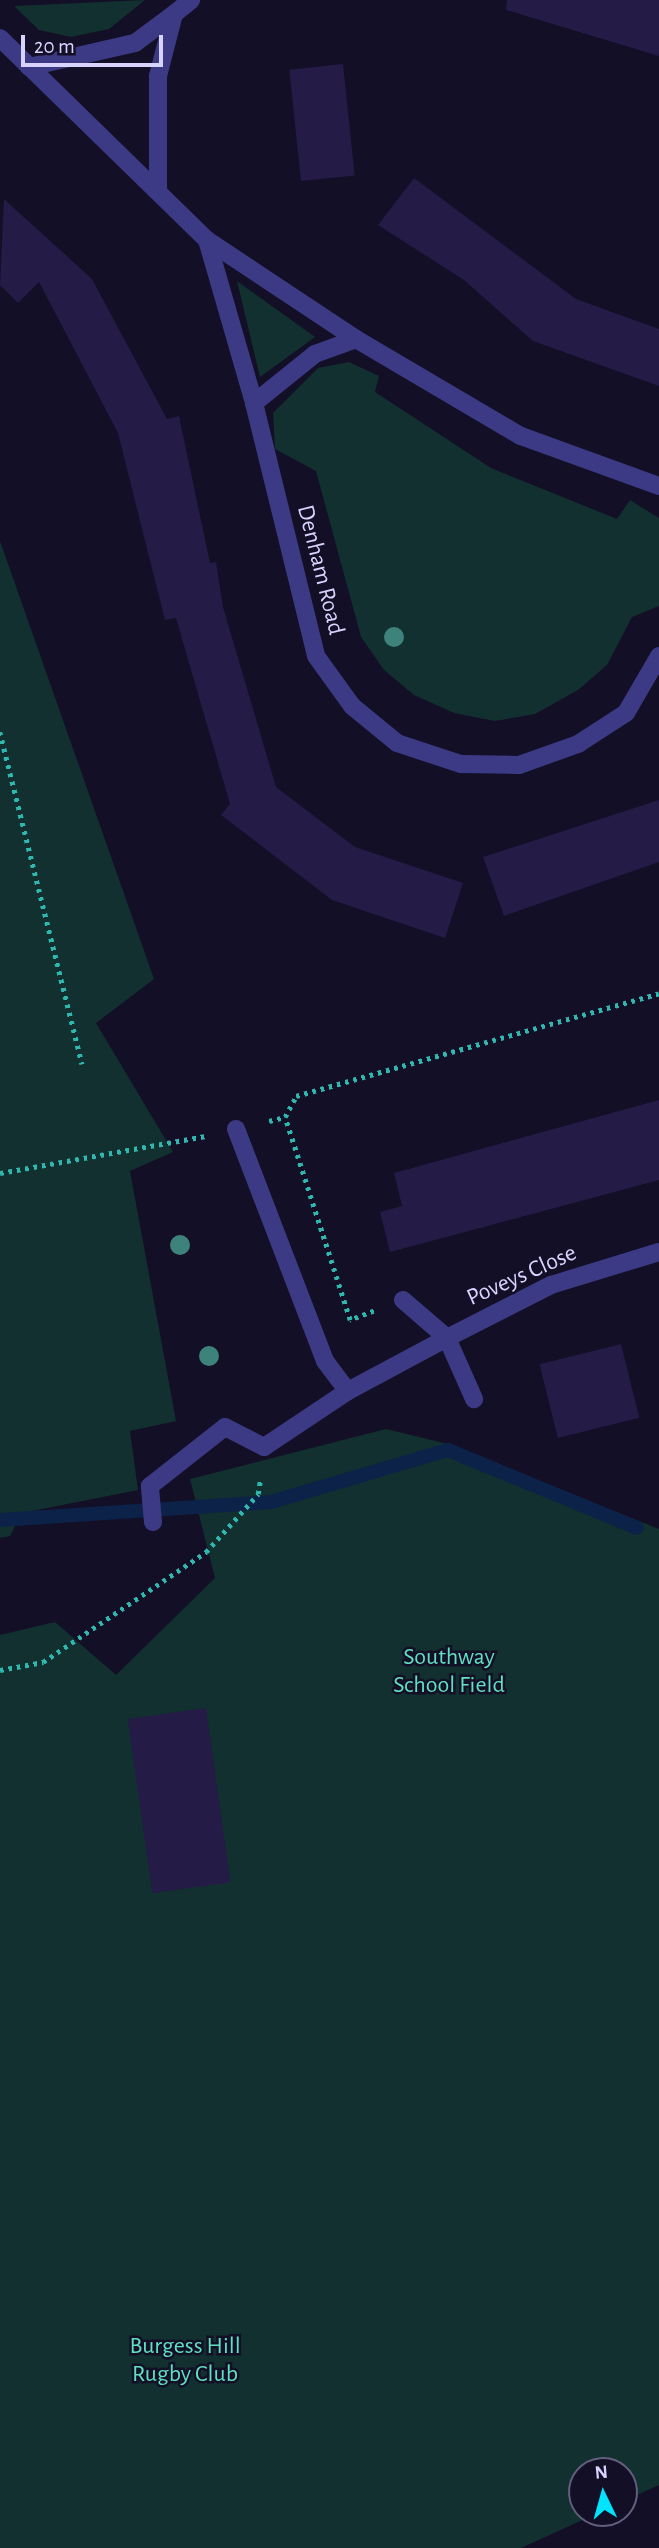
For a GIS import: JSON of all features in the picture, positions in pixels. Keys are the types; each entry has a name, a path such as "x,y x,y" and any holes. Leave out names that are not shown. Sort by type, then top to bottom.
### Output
{"street":[{"path":"29,67 135,43 191,0"},
{"path":"158,189 159,76 174,14"},
{"name":"Denham Road","path":"0,38 158,189 207,240 356,339 522,436 659,486"},
{"name":"Denham Road","path":"207,240 254,402 316,656 352,706 397,743 461,764 519,765 578,744 626,713 659,656"},
{"path":"254,402 314,354 356,339"},
{"path":"236,1129 325,1361 348,1391"},
{"name":"Poveys Close","path":"153,1522 150,1486 225,1427 264,1447 348,1391 551,1284 659,1252"},
{"path":"403,1300 447,1338 474,1399"}],"path":[{"path":"0,732 82,1064"},
{"path":"403,1300 350,1320 285,1117 296,1096 659,993"},
{"path":"0,1173 153,1149 236,1129"},
{"path":"0,1670 43,1662 206,1552 258,1494"}],"green space":[{"path":"145,0 109,29 71,37 39,30 14,6"},
{"path":"237,281 315,337 260,377"},
{"path":"349,362 379,376 375,392 491,468 617,519 630,500 659,518 659,606 632,617 607,665 578,690 535,714 495,721 454,713 414,695 384,670 361,637 316,471 275,449 273,413 318,368"},
{"path":"0,541 154,979 96,1023 173,1152 130,1171 176,1421 130,1431 138,1490 22,1513 10,1536 0,1538"},
{"path":"386,1429 444,1443 659,1529 659,2485 638,2495 638,2457 568,2457 568,2527 521,2548 0,2548 0,1635 55,1622 116,1675 215,1578 190,1479"}],"building":[{"path":"507,0 659,0 659,56 506,10"},
{"path":"343,64 355,175 301,181 289,70"},
{"path":"414,178 576,299 659,329 659,386 533,341 464,280 378,225"},
{"path":"4,199 92,279 167,419 179,416 210,563 216,562 223,607 276,787 355,847 463,883 445,938 332,900 221,815 230,804 176,618 165,620 118,433 39,282 18,303 0,285"},
{"path":"659,800 659,862 504,916 483,857"},
{"path":"659,1100 659,1180 390,1252 380,1212 402,1206 394,1173"},
{"path":"621,1344 639,1418 558,1438 539,1364"},
{"path":"206,1708 230,1882 152,1893 128,1719"}],"waterway":[{"path":"0,1520 271,1502 448,1450 637,1528"}],"park label":[{"name":"Southway School Field","path":"449,1672"},
{"name":"Burgess Hill Rugby Club","path":"185,2361"}]}
